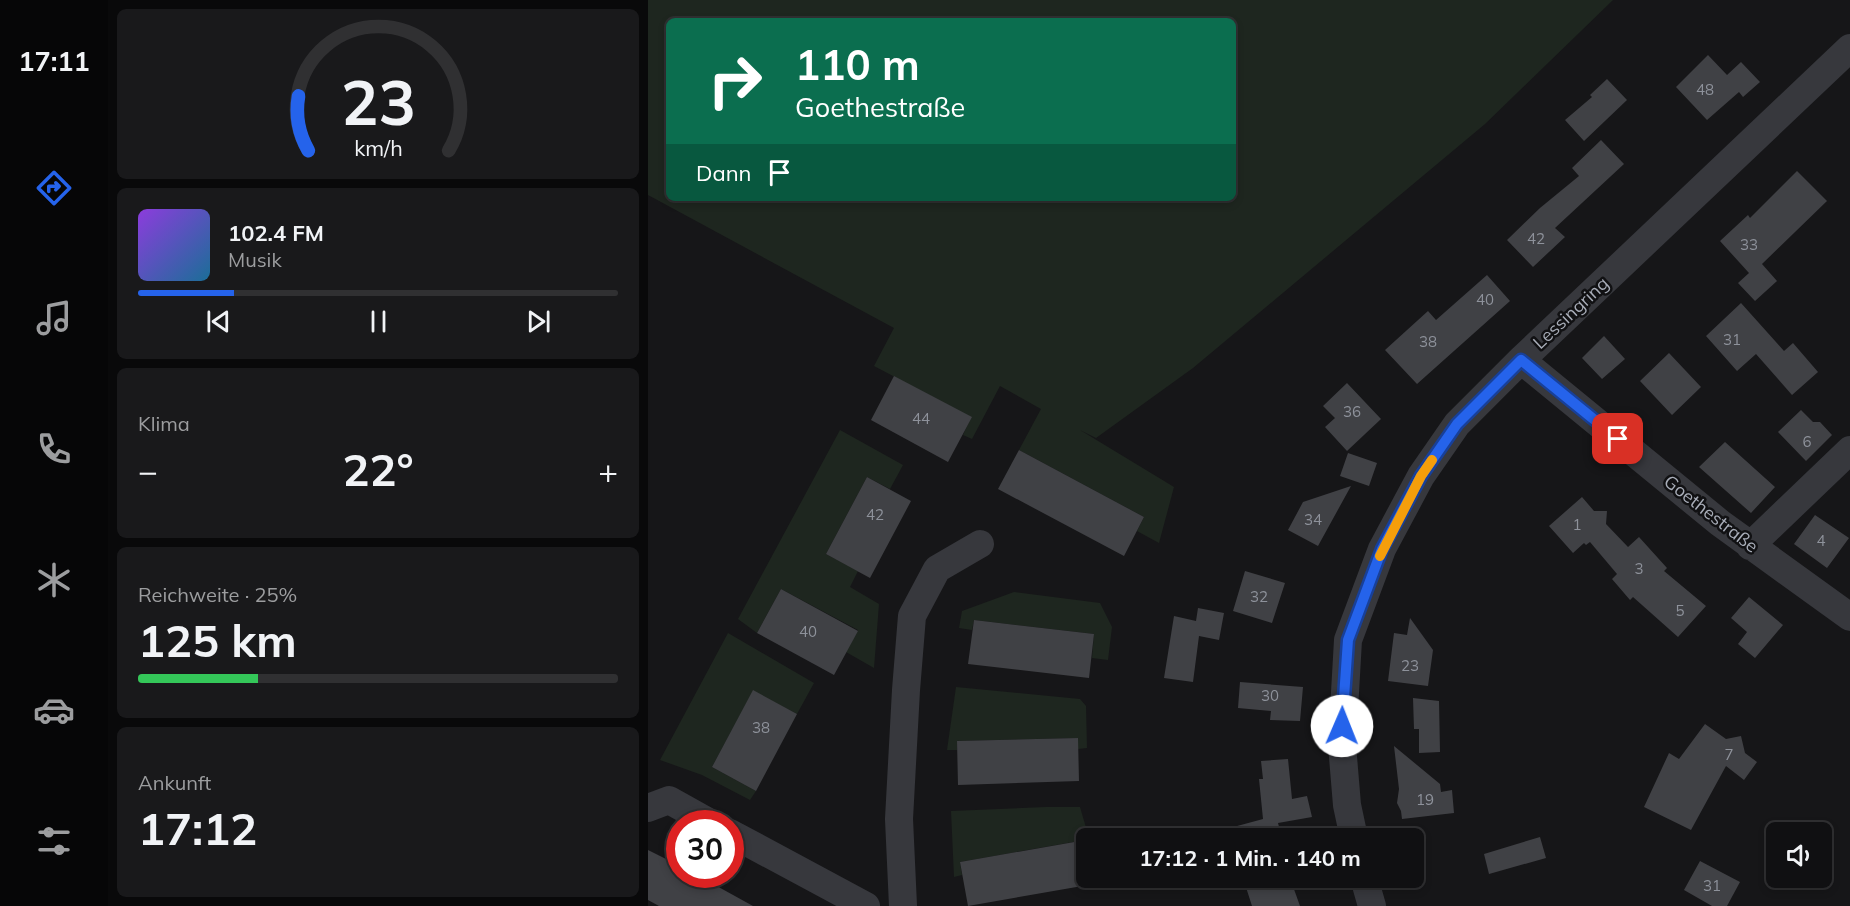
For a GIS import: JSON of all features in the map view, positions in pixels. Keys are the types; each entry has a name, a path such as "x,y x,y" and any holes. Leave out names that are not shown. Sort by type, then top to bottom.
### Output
{"street":[{"name":"Lessingring","path":"1352,828 1347,805 1342,745 1348,640 1382,549 1421,476 1457,424 1521,360 1846,58"},
{"name":"Goethestraße","path":"1521,360 1750,546 1850,617"},
{"path":"1750,546 1850,450"},
{"path":"903,906 899,819 912,616 937,569 980,544"},
{"path":"648,808 669,800 687,810"},
{"path":"744,841 866,906"},
{"path":"1367,888 1372,906"},
{"path":"877,906 897,906"}],"shaded area":[{"path":"648,0 1613,0 1485,124 1193,368 1096,438 1080,430 1174,487 1159,543 1137,531 1144,517 1019,450 1041,409 1000,386 972,439 963,435 971,417 874,366 894,328 648,195"},
{"path":"840,430 903,465 890,489 867,477 826,554 858,571 850,587 879,604 874,668 846,652 858,630 781,589 757,633 738,619"},
{"path":"1014,592 1100,603 1112,627 1108,660 1092,658 1094,634 974,620 972,630 959,628 962,611"},
{"path":"728,633 814,683 797,714 753,691 712,767 756,791 750,800 702,775 660,760"},
{"path":"956,687 1080,699 1086,706 1087,748 1078,749 1077,738 957,741 957,750 947,750"},
{"path":"1080,807 1086,828 1076,828 1076,842 960,862 962,875 954,877 951,811"}],"building":[{"path":"1708,55 1727,75 1741,62 1760,82 1743,97 1739,92 1707,120 1676,87"},
{"path":"1607,79 1627,100 1584,141 1565,120 1592,97 1590,95"},
{"path":"1601,140 1624,164 1555,228 1565,237 1533,267 1507,240 1540,208 1579,176 1572,168"},
{"path":"1797,171 1827,201 1762,264 1777,281 1755,301 1738,283 1749,273 1720,241 1748,215 1750,218"},
{"path":"1487,275 1510,301 1417,384 1385,350 1428,311 1436,320"},
{"path":"1741,303 1784,351 1793,343 1818,372 1792,395 1756,354 1737,371 1706,336"},
{"path":"1604,336 1625,359 1602,379 1582,358"},
{"path":"1669,353 1701,387 1672,415 1640,381"},
{"path":"894,376 972,417 948,462 871,420"},
{"path":"1347,383 1381,419 1347,451 1325,427 1335,418 1323,406"},
{"path":"1801,410 1813,422 1820,422 1832,435 1806,461 1778,432"},
{"path":"1725,442 1775,487 1751,513 1699,467"},
{"path":"1019,450 1144,517 1124,556 998,489"},
{"path":"1348,453 1377,463 1369,486 1340,476"},
{"path":"867,477 911,501 870,578 826,554"},
{"path":"1351,486 1318,546 1288,530 1303,502"},
{"path":"1582,497 1594,511 1607,511 1606,524 1628,547 1639,537 1667,568 1664,571 1706,606 1678,637 1633,597 1630,600 1612,579 1617,574 1590,542 1586,545 1584,543 1573,553 1549,526"},
{"path":"1815,515 1849,538 1827,568 1794,544"},
{"path":"1245,571 1285,583 1272,623 1233,611"},
{"path":"781,589 858,631 834,675 757,633"},
{"path":"1749,597 1783,625 1755,658 1738,644 1747,632 1731,618"},
{"path":"1198,608 1224,613 1219,640 1199,636 1193,682 1164,678 1174,616 1196,621"},
{"path":"1410,618 1433,650 1428,686 1388,681 1394,633 1407,635"},
{"path":"974,620 1094,634 1089,678 968,664"},
{"path":"1240,682 1303,687 1300,721 1270,720 1271,711 1238,708"},
{"path":"753,690 797,714 756,791 712,767"},
{"path":"1413,698 1439,701 1440,752 1419,753 1419,729 1414,729"},
{"path":"1705,724 1726,739 1741,736 1745,753 1757,762 1744,780 1726,766 1691,830 1644,807 1669,753 1679,759"},
{"path":"1078,738 1079,781 958,785 957,741"},
{"path":"1394,746 1440,784 1441,792 1452,790 1454,813 1402,819 1397,803 1399,789"},
{"path":"1288,759 1292,799 1307,796 1312,817 1278,823 1279,828 1230,828 1263,819 1259,779 1263,779 1261,761"},
{"path":"1540,837 1546,858 1489,874 1484,854"},
{"path":"1076,842 1076,887 968,906 960,862"},
{"path":"648,850 666,859 666,888 720,888 753,906 659,906 648,900"},
{"path":"1700,861 1740,882 1727,906 1712,906 1684,890"},
{"path":"1246,888 1294,888 1300,906 1252,906"}],"slow traffic":[{"path":"1380,556 1421,476 1432,460"}],"route":[{"path":"1342,726 1348,640 1382,549 1421,476 1457,424 1521,360 1618,439"}]}
